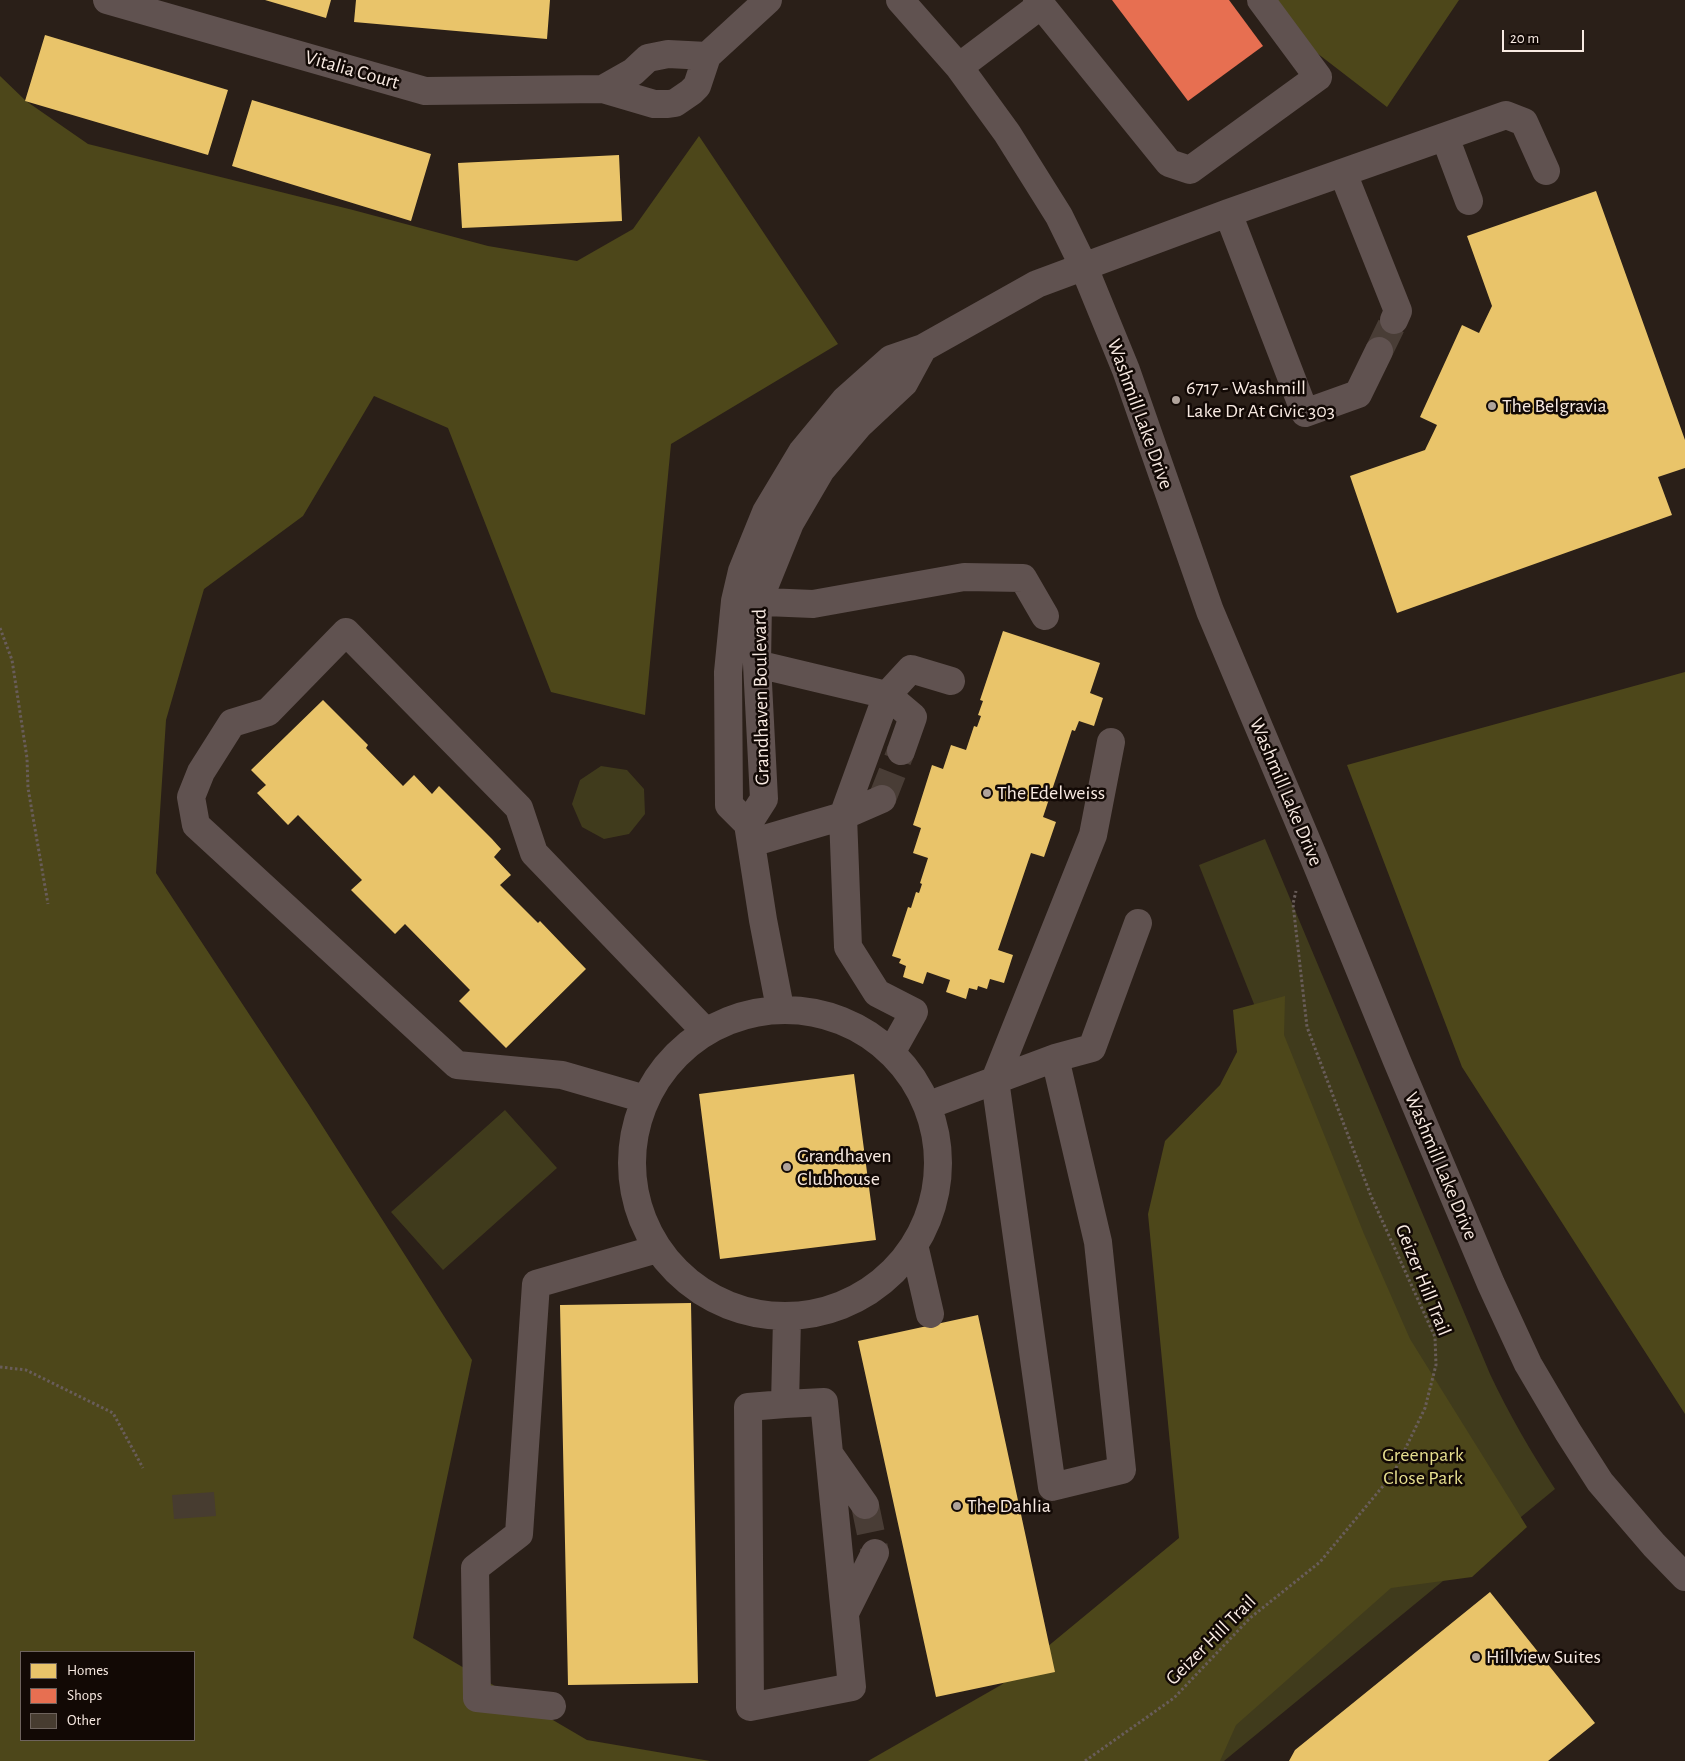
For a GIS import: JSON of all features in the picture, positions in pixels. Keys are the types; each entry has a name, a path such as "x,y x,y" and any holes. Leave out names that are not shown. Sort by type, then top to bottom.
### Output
{"street":[{"name":"Vitalia Court","path":"107,0 425,91 603,89 654,104 675,103 691,92 697,86 707,56 768,0"},
{"name":"Washmill Lake Drive","path":"900,0 960,67 1008,133 1059,216 1084,266 1126,370 1210,611 1314,858 1396,1061 1491,1284 1528,1364 1600,1482 1654,1545 1685,1577"},
{"path":"960,67 1039,3 1169,163 1190,170 1318,77 1261,0"},
{"name":"Vitalia Court","path":"603,89 633,72 648,58 668,54 707,56"},
{"name":"Grandhaven Boulevard","path":"750,834 729,805 728,672 746,602 821,470 859,425 904,383 923,348 1037,284 1228,213 1506,115 1524,122 1546,172"},
{"path":"1445,137 1469,201"},
{"path":"1344,173 1398,311 1394,320"},
{"path":"1228,213 1305,413 1358,394 1379,351"},
{"path":"746,602 813,604 964,577 1023,578 1045,616"},
{"name":"Grandhaven Boulevard","path":"746,602 757,664 764,799 750,834"},
{"path":"645,1099 562,1075 457,1065 196,825 191,796 201,772 232,723 268,712 346,632 519,808 534,853 706,1032"},
{"path":"757,664 887,695 913,717 901,751"},
{"path":"891,1052 914,1012 877,993 848,947 842,816 887,695 911,669 951,681"},
{"path":"1055,1058 1098,1242 1122,1470 1052,1487 996,1080 1093,835 1111,742"},
{"path":"780,1008 763,920 750,834 842,816 882,799"},
{"path":"929,1105 1055,1058 1092,1048 1138,923"},
{"path":"780,1008 816,1012 863,1030 891,1052 902,1062 929,1105 940,1154 935,1204 915,1249 880,1286 836,1310 787,1318 737,1310 692,1287 656,1249 635,1201 634,1193 631,1150 645,1099 674,1056 716,1025 780,1008"},
{"path":"552,1706 477,1698 475,1568 519,1534 536,1284 656,1249"},
{"path":"915,1249 930,1314"},
{"path":"785,1404 787,1318"},
{"path":"824,1402 829,1454 852,1687 750,1706 748,1407 824,1402"},
{"path":"829,1454 865,1505"},
{"path":"845,1613 875,1553"}],"path":[{"path":"0,628 12,660 27,758 28,788 48,904"},
{"name":"Geizer Hill Trail","path":"1085,1761 1174,1698 1250,1618 1320,1562 1393,1474 1425,1408 1436,1365 1435,1337 1371,1196 1307,1026 1293,904 1296,891"},
{"path":"0,1367 26,1370 113,1413 143,1468"}],"green space":[{"path":"1268,0 1459,0 1387,107 1261,10"},
{"path":"0,76 26,101 88,144 353,210 488,246 577,261 633,229 699,136 838,344 671,444 645,715 551,692 448,428 374,396 303,516 204,589 166,720 156,873 309,1105 472,1360 413,1638 587,1740 710,1761 0,1761"},
{"path":"1685,672 1685,1414 1462,1067 1347,765"},
{"path":"601,766 627,770 644,789 645,814 629,834 604,839 582,827 572,804 580,780"},
{"name":"Greenpark Close Park","path":"1265,839 1490,1374 1521,1433 1555,1489 1224,1761 1027,1761 1316,1525 1345,1234 1199,865"},
{"path":"1285,996 1284,1035 1364,1234 1410,1339 1527,1527 1472,1577 1391,1588 1236,1725 1220,1761 868,1761 1001,1685 1179,1538 1148,1214 1165,1141 1220,1085 1237,1052 1233,1010"},
{"path":"505,1110 557,1168 443,1270 391,1212"}],"building: Homes":[{"path":"265,0 331,0 326,18"},
{"path":"356,0 550,0 547,39 354,22"},
{"path":"45,35 228,90 208,155 25,101"},
{"path":"252,100 431,154 411,221 232,166"},
{"path":"619,155 622,221 462,228 458,163"},
{"name":"The Belgravia","path":"1596,191 1685,440 1685,468 1658,477 1672,515 1397,613 1350,476 1425,450 1437,425 1420,417 1462,325 1479,333 1492,306 1467,236"},
{"name":"The Edelweiss","path":"1003,631 1100,663 1090,693 1103,698 1094,726 1079,721 1075,731 1072,730 1043,817 1056,822 1044,857 1031,853 998,950 1013,955 1004,983 990,979 987,989 978,986 977,990 969,988 966,999 946,992 950,980 927,972 923,984 903,977 906,966 899,963 901,959 892,956 908,907 911,908 916,892 919,893 922,884 920,883 928,858 913,853 921,828 913,825 932,765 943,769 951,745 966,750 974,726 977,727 981,716 978,715 983,701 980,700"},
{"path":"323,700 368,745 366,748 403,786 414,775 432,794 439,786 492,839 501,849 494,857 511,875 500,885 538,923 540,921 586,969 506,1048 459,1001 470,990 405,924 395,934 351,890 362,880 298,815 288,825 257,793 266,785 251,770"},
{"name":"Grandhaven Clubhouse","path":"854,1074 876,1240 720,1259 699,1094"},
{"path":"691,1303 698,1683 568,1685 560,1305"},
{"name":"The Dahlia","path":"978,1315 1055,1672 936,1697 858,1341"},
{"name":"Hillview Suites","path":"1490,1592 1595,1723 1548,1761 1289,1761 1295,1750"}],"building: Shops":[{"path":"1112,0 1229,0 1263,46 1188,101"}],"building: Other":[{"path":"214,1492 216,1516 174,1519 172,1495"}],"tunnel":[{"path":"1379,351 1394,320"},
{"path":"882,799 901,751"},
{"path":"865,1505 875,1553"}],"place":[{"name":"6717 - Washmill Lake Dr At Civic 303","path":"1176,400"},
{"name":"The Belgravia","path":"1492,406"},
{"name":"The Edelweiss","path":"987,793"},
{"name":"Grandhaven Clubhouse","path":"787,1167"},
{"name":"The Dahlia","path":"957,1506"},
{"name":"Hillview Suites","path":"1476,1657"}]}
